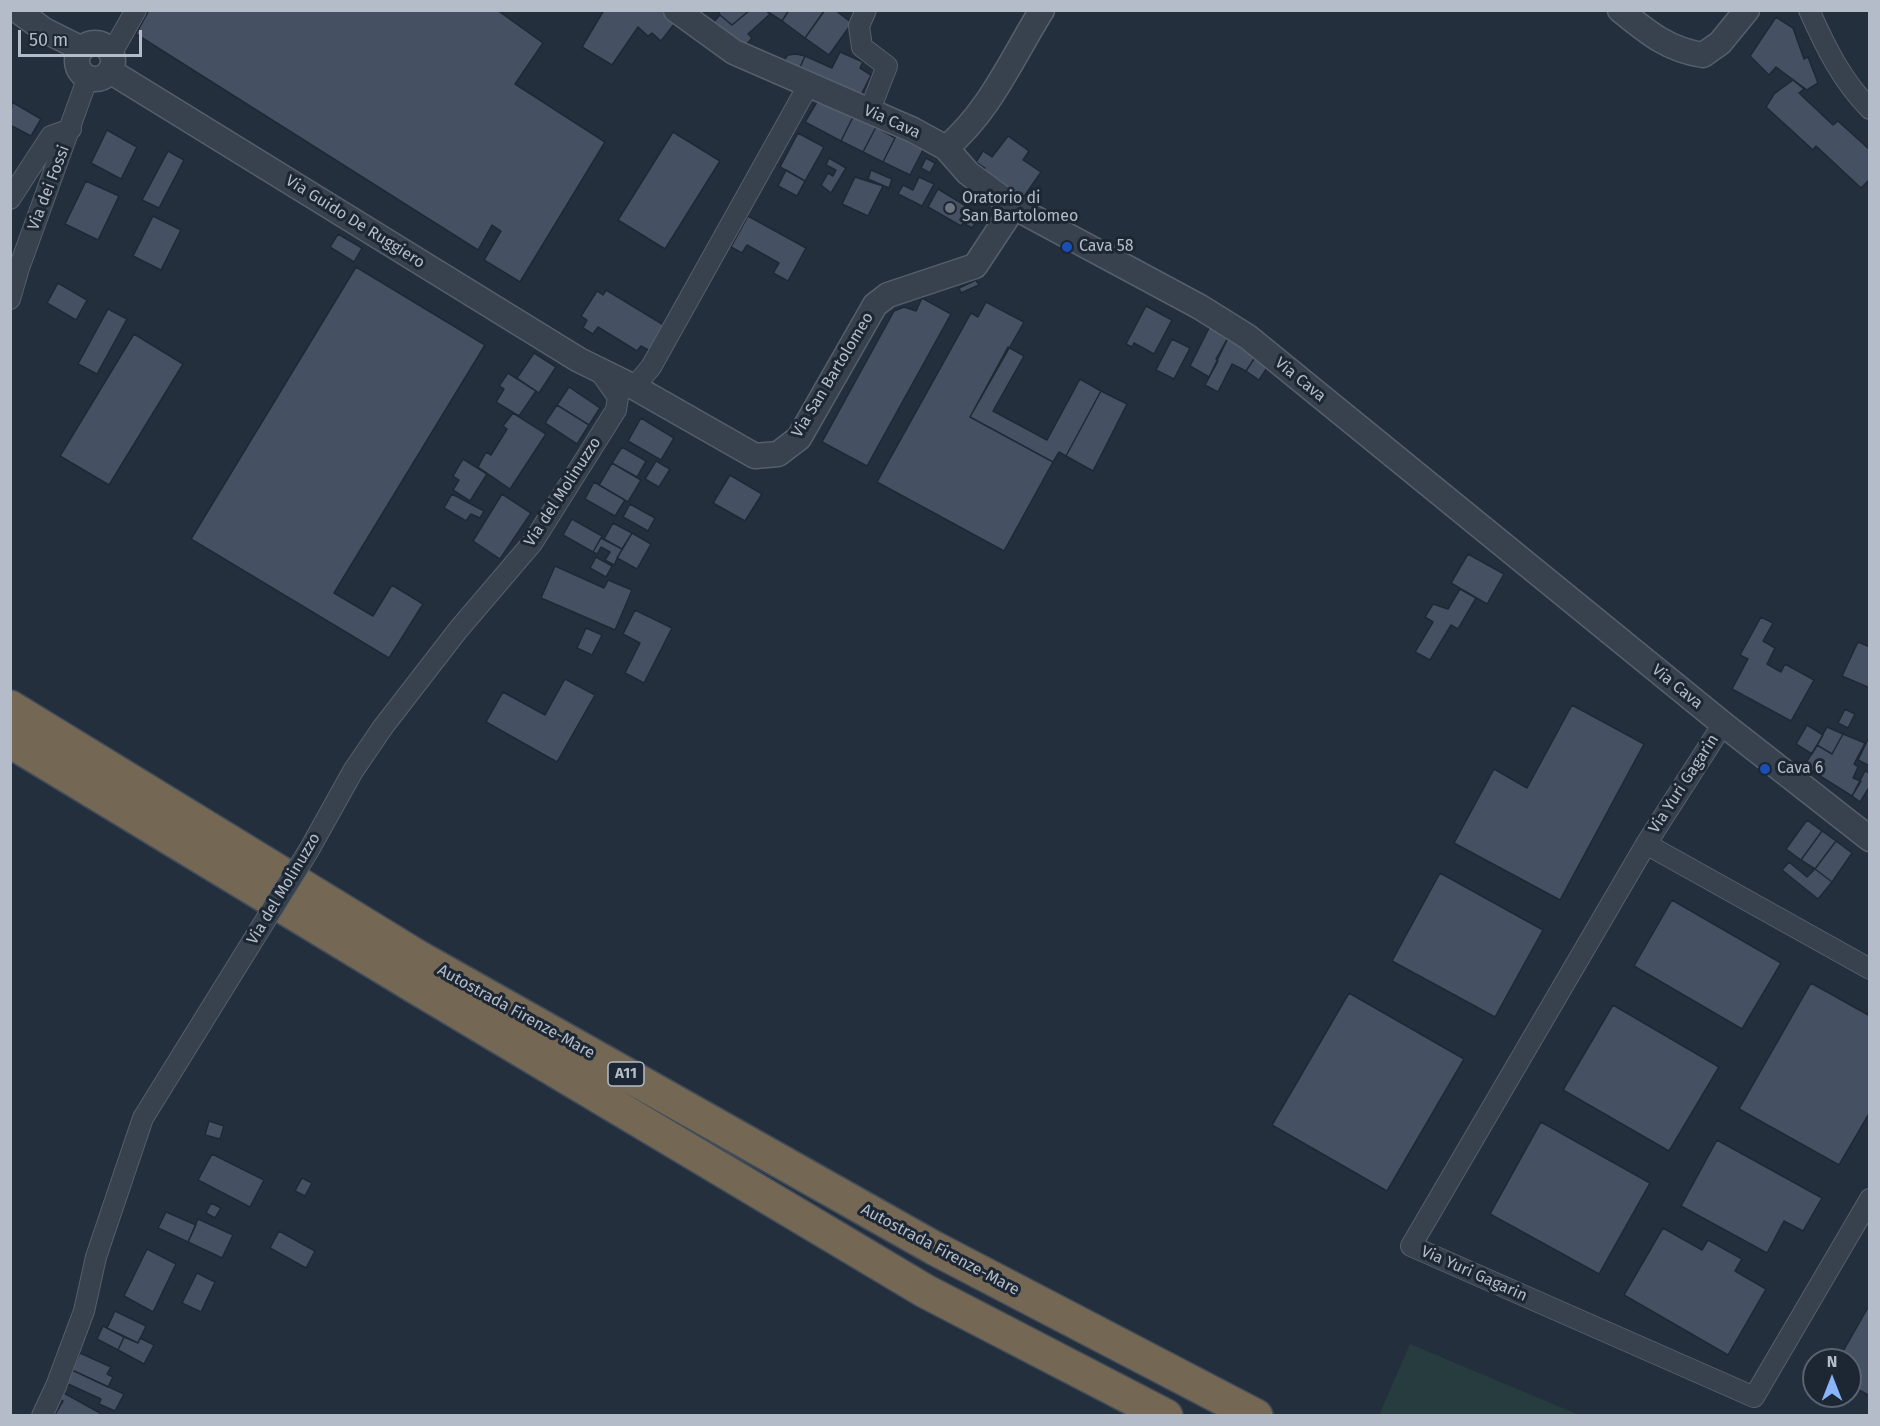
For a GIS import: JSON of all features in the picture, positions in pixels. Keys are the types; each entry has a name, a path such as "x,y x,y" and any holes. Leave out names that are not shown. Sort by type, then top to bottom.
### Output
{"highway":[{"name":"Autostrada Firenze-Mare","path":"10,707 418,957 934,1248 1256,1416"},
{"name":"Autostrada Firenze-Mare","path":"10,741 424,992 926,1291 1166,1416"}],"street":[{"path":"17,10 44,30 82,49 78,64 103,67"},
{"name":"Via dei Fossi","path":"10,299 19,268 71,129 136,10"},
{"name":"Via Cava","path":"676,10 734,52 913,130 946,148 968,173 1014,207 1200,307 1248,337 1723,724 1867,831"},
{"path":"866,10 858,26 861,47 887,66 868,112"},
{"path":"946,148 965,132 998,87 1042,10"},
{"path":"1620,10 1659,41 1681,52 1703,55 1720,43 1747,10"},
{"path":"1809,10 1826,48 1853,93 1869,109"},
{"name":"Via Guido De Ruggiero","path":"103,67 600,372 634,387"},
{"path":"634,387 651,367 809,84"},
{"path":"10,199 51,136 71,129"},
{"name":"Via San Bartolomeo","path":"634,387 755,456 778,454 799,438 875,305 888,295 975,266 1014,207"},
{"name":"Via Guido De Ruggiero","path":"600,372 618,397 616,410"},
{"name":"Via del Molinuzzo","path":"42,1416 84,1311 96,1257 143,1118 309,850 353,771 383,727 458,630 533,542 616,410"},
{"name":"Via Yuri Gagarin","path":"1723,724 1646,844 1411,1246 1754,1397 1869,1199"},
{"name":"Via Yuri Gagarin","path":"1646,844 1869,969"}],"green space":[{"path":"1410,1344 1579,1415 1379,1415"}],"building":[{"path":"149,10 497,10 543,43 515,84 605,142 520,282 484,260 501,231 492,225 478,250 136,34"},
{"path":"604,10 661,10 675,23 661,41 652,33 648,36 638,27 612,65 582,47"},
{"path":"718,10 750,10 732,25 720,15"},
{"path":"750,10 765,10 770,14 748,34 752,38 745,46 711,25 720,15 732,25"},
{"path":"765,10 789,10 782,21"},
{"path":"789,10 824,11 805,38 782,21"},
{"path":"825,10 835,10 852,23 829,55 805,38"},
{"path":"1776,17 1793,28 1804,59 1808,57 1818,83 1807,90 1776,67 1769,75 1750,56"},
{"path":"840,52 863,62 860,68 871,75 859,99 798,72 805,56 832,68"},
{"path":"788,55 805,56 798,72 790,68 792,64 784,60"},
{"path":"1793,80 1804,89 1799,93 1833,125 1838,121 1870,150 1870,179 1861,188 1816,146 1813,150 1766,107 1774,94"},
{"path":"821,95 854,115 841,141 805,122"},
{"path":"12,102 41,119 31,136 10,125"},
{"path":"854,115 876,127 863,152 841,141"},
{"path":"876,127 895,138 883,162 863,152"},
{"path":"107,130 137,147 121,179 91,163"},
{"path":"673,132 720,161 665,249 618,220"},
{"path":"898,132 925,146 910,175 883,162"},
{"path":"798,133 824,147 805,181 780,167"},
{"path":"1008,136 1029,151 1023,160 1041,172 1023,198 983,171 985,168 976,162 983,151 992,157"},
{"path":"168,151 184,160 159,208 142,200"},
{"path":"829,158 846,168 831,193 821,185 828,173 833,176 836,170 826,165"},
{"path":"926,158 935,163 930,173 921,168"},
{"path":"786,170 805,181 797,196 778,186"},
{"path":"871,170 892,179 889,188 868,179"},
{"path":"855,177 883,186 868,216 842,204"},
{"path":"919,177 934,184 922,206 898,194 903,185 913,190"},
{"path":"86,181 119,196 98,240 65,224"},
{"name":"Oratorio di San Bartolomeo","path":"938,189 971,209 970,212 979,217 972,228 963,223 961,226 928,207"},
{"path":"153,216 181,230 161,270 133,256"},
{"path":"748,216 806,248 788,281 773,273 779,263 747,245 742,253 731,247"},
{"path":"338,234 362,248 354,262 330,247"},
{"path":"356,267 485,345 334,593 373,616 392,585 423,604 389,658 191,539"},
{"path":"976,280 979,285 961,293 959,288"},
{"path":"58,283 87,300 76,320 47,303"},
{"path":"606,290 667,327 652,352 641,346 637,351 598,327 593,334 583,328 587,320 581,316 597,291 603,295"},
{"path":"922,298 951,314 867,466 822,442 894,311 904,307 916,311"},
{"path":"986,302 1024,322 970,417 1053,462 1004,551 877,482 971,313 978,317"},
{"path":"1146,306 1172,320 1154,354 1134,343 1132,347 1126,344"},
{"path":"108,309 127,319 97,374 78,364"},
{"path":"1212,322 1230,334 1209,377 1190,366"},
{"path":"134,334 183,364 109,485 60,456"},
{"path":"1230,334 1258,353 1246,371 1232,364 1218,392 1205,385"},
{"path":"1172,339 1190,348 1174,379 1156,370"},
{"path":"1008,347 1024,356 993,411 1047,440 1080,379 1101,391 1066,456 1059,452 1053,462 970,417"},
{"path":"534,353 556,367 539,393 517,378"},
{"path":"1258,353 1271,362 1259,380 1246,371"},
{"path":"508,373 536,391 519,416 496,402 504,389 499,386"},
{"path":"569,387 600,408 589,425 557,405"},
{"path":"1101,391 1127,404 1093,471 1066,456"},
{"path":"557,405 589,425 577,444 545,423"},
{"path":"513,413 546,434 510,489 478,467 486,452 491,455 507,429 503,426"},
{"path":"641,418 674,438 661,460 628,441"},
{"path":"622,447 646,461 637,477 612,463"},
{"path":"463,459 487,474 470,501 453,490 459,480 453,476"},
{"path":"656,461 670,469 659,487 645,479"},
{"path":"612,463 641,480 628,502 599,485"},
{"path":"730,475 762,494 745,521 713,503"},
{"path":"594,482 625,500 615,516 585,499"},
{"path":"452,494 484,511 480,518 471,514 466,521 444,508"},
{"path":"502,494 531,513 500,559 473,541"},
{"path":"630,504 655,518 648,531 623,517"},
{"path":"572,519 602,536 593,552 563,535"},
{"path":"613,523 632,533 622,549 604,539"},
{"path":"632,533 651,544 637,569 617,558"},
{"path":"601,538 622,549 614,565 605,560 610,552 601,547 597,554 593,552"},
{"path":"1468,554 1504,574 1487,604 1451,583"},
{"path":"596,557 612,566 606,577 590,568"},
{"path":"555,566 604,588 608,580 632,590 615,630 541,598"},
{"path":"1460,589 1476,598 1458,629 1451,625 1430,660 1415,652 1433,622 1425,617 1433,604 1448,609"},
{"path":"635,610 672,628 644,683 625,673 640,643 623,634"},
{"path":"1761,617 1773,623 1763,641 1775,648 1767,664 1781,672 1785,664 1814,680 1791,721 1732,689 1748,659 1740,655"},
{"path":"586,628 602,635 592,655 577,648"},
{"path":"1858,642 1870,647 1870,688 1842,676"},
{"path":"565,679 595,695 557,762 486,722 503,692 545,715"},
{"path":"1572,705 1644,744 1560,900 1454,843 1494,769 1527,788"},
{"path":"1845,709 1855,714 1848,728 1838,723"},
{"path":"1807,725 1823,735 1812,754 1796,744"},
{"path":"1827,727 1843,734 1832,754 1817,745"},
{"path":"1843,734 1865,743 1854,764 1858,767 1853,778 1861,781 1852,796 1804,766 1817,745 1832,754"},
{"path":"1870,735 1870,766 1858,760"},
{"path":"1865,771 1870,773 1870,786 1860,802 1852,796"},
{"path":"1807,820 1822,831 1801,860 1786,849"},
{"path":"1822,831 1836,841 1815,869 1801,860"},
{"path":"1836,841 1852,853 1832,882 1815,869"},
{"path":"1789,862 1807,877 1815,869 1832,882 1818,899 1782,870"},
{"path":"1440,873 1543,930 1495,1017 1392,961"},
{"path":"1672,900 1781,963 1742,1029 1634,966"},
{"path":"1811,983 1870,1016 1870,1112 1839,1165 1739,1109"},
{"path":"1349,993 1464,1059 1387,1191 1272,1125"},
{"path":"1613,1005 1719,1067 1669,1151 1563,1090"},
{"path":"209,1121 224,1126 220,1139 205,1135"},
{"path":"1541,1122 1650,1183 1599,1274 1490,1214"},
{"path":"1717,1140 1822,1198 1803,1231 1784,1221 1767,1253 1681,1206"},
{"path":"212,1154 264,1180 250,1207 198,1180"},
{"path":"302,1178 312,1183 305,1196 295,1191"},
{"path":"211,1203 221,1208 215,1218 206,1213"},
{"path":"166,1212 196,1225 188,1242 158,1228"},
{"path":"198,1219 233,1235 222,1258 188,1242"},
{"path":"1663,1228 1702,1250 1708,1240 1742,1259 1735,1271 1766,1289 1728,1355 1624,1295"},
{"path":"279,1231 315,1251 306,1268 270,1248"},
{"path":"147,1249 176,1264 153,1312 124,1296"},
{"path":"197,1273 215,1282 201,1312 182,1303"},
{"path":"1870,1304 1870,1396 1862,1392 1862,1348 1845,1348"},
{"path":"115,1311 146,1326 138,1343 107,1328"},
{"path":"103,1326 124,1337 118,1350 97,1339"},
{"path":"124,1337 138,1343 140,1338 154,1345 144,1364 118,1350"},
{"path":"80,1353 111,1367 107,1374 113,1377 108,1387 72,1370"},
{"path":"72,1370 124,1394 115,1411 99,1404 101,1399 66,1383"},
{"path":"62,1392 100,1413 99,1416 54,1416 63,1401 58,1398"}],"place":[{"name":"Oratorio di San Bartolomeo","path":"950,208"},
{"name":"Cava 58","path":"1067,247"},
{"name":"Cava 6","path":"1765,769"}]}
